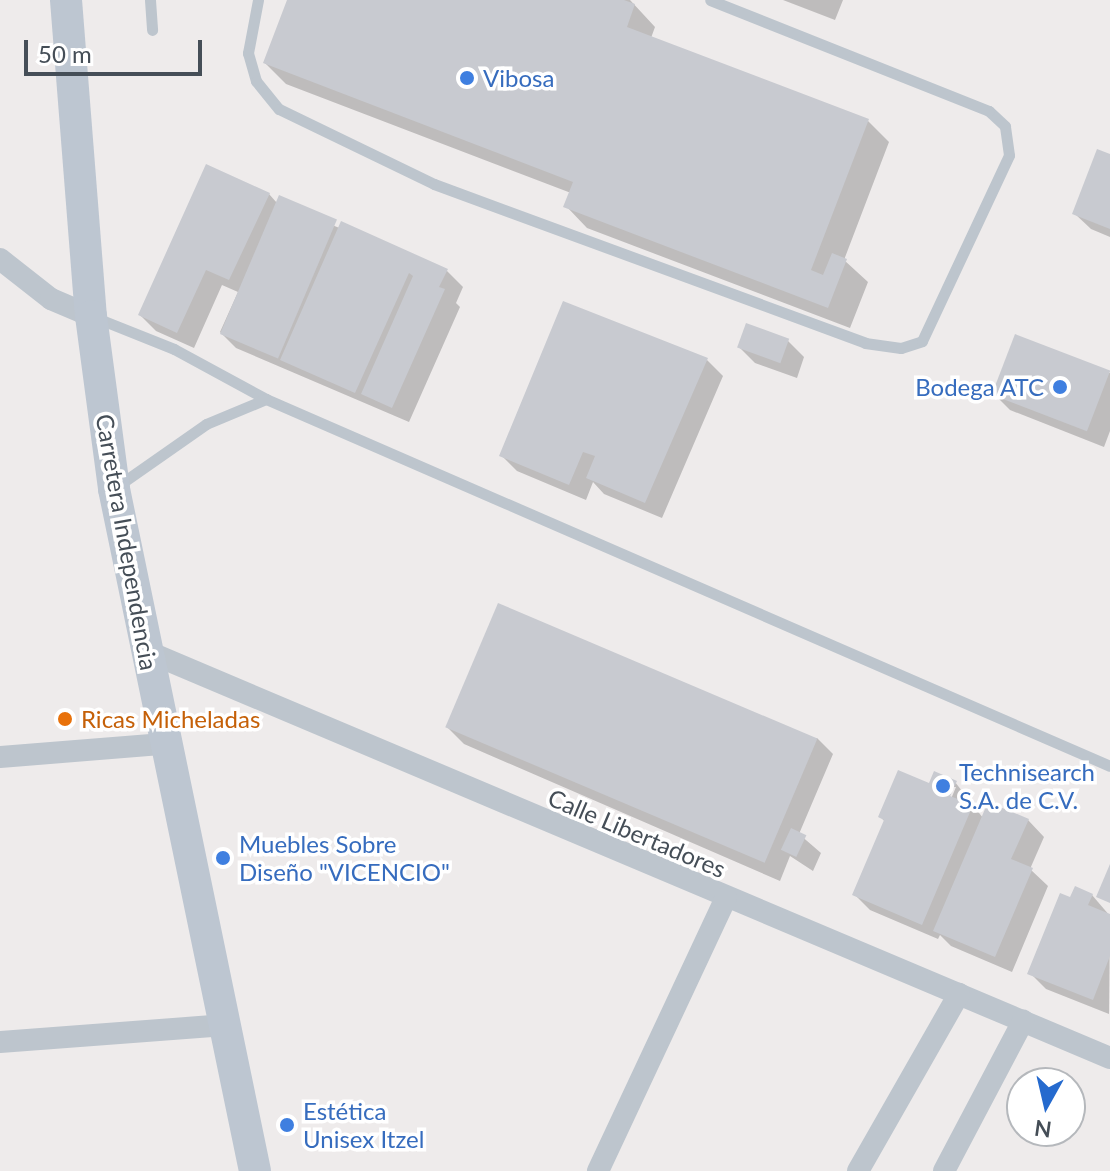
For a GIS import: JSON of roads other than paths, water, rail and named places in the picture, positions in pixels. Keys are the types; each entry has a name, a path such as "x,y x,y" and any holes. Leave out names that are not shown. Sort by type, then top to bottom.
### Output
{"main road":[{"name":"Carretera Independencia","path":"66,0 91,316 114,489 163,744 255,1171"}],"street":[{"path":"0,259 51,299 91,316"},
{"name":"Calle Libertadores","path":"146,651 1110,1058"},
{"path":"0,757 163,744"},
{"path":"598,1171 726,898"},
{"path":"858,1171 959,994"},
{"path":"944,1171 1023,1021"},
{"path":"0,1042 225,1025"}],"lane":[{"path":"150,0 152,30"},
{"path":"258,0 248,53 256,81 279,109 434,184 850,338 901,348 922,341 1009,155 1005,126 989,111 710,0"},
{"path":"91,316 174,349 266,399 1110,766"},
{"path":"114,489 206,424 266,399"}],"place":[{"name":"Vibosa","path":"467,78"},
{"name":"Bodega ATC","path":"1060,387"},
{"name":"Ricas Micheladas","path":"65,719"},
{"name":"Technisearch S.A. de C.V.","path":"943,786"},
{"name":"Muebles Sobre Diseño \"VICENCIO\"","path":"223,858"},
{"name":"Estética Unisex Itzel","path":"287,1125"}]}
